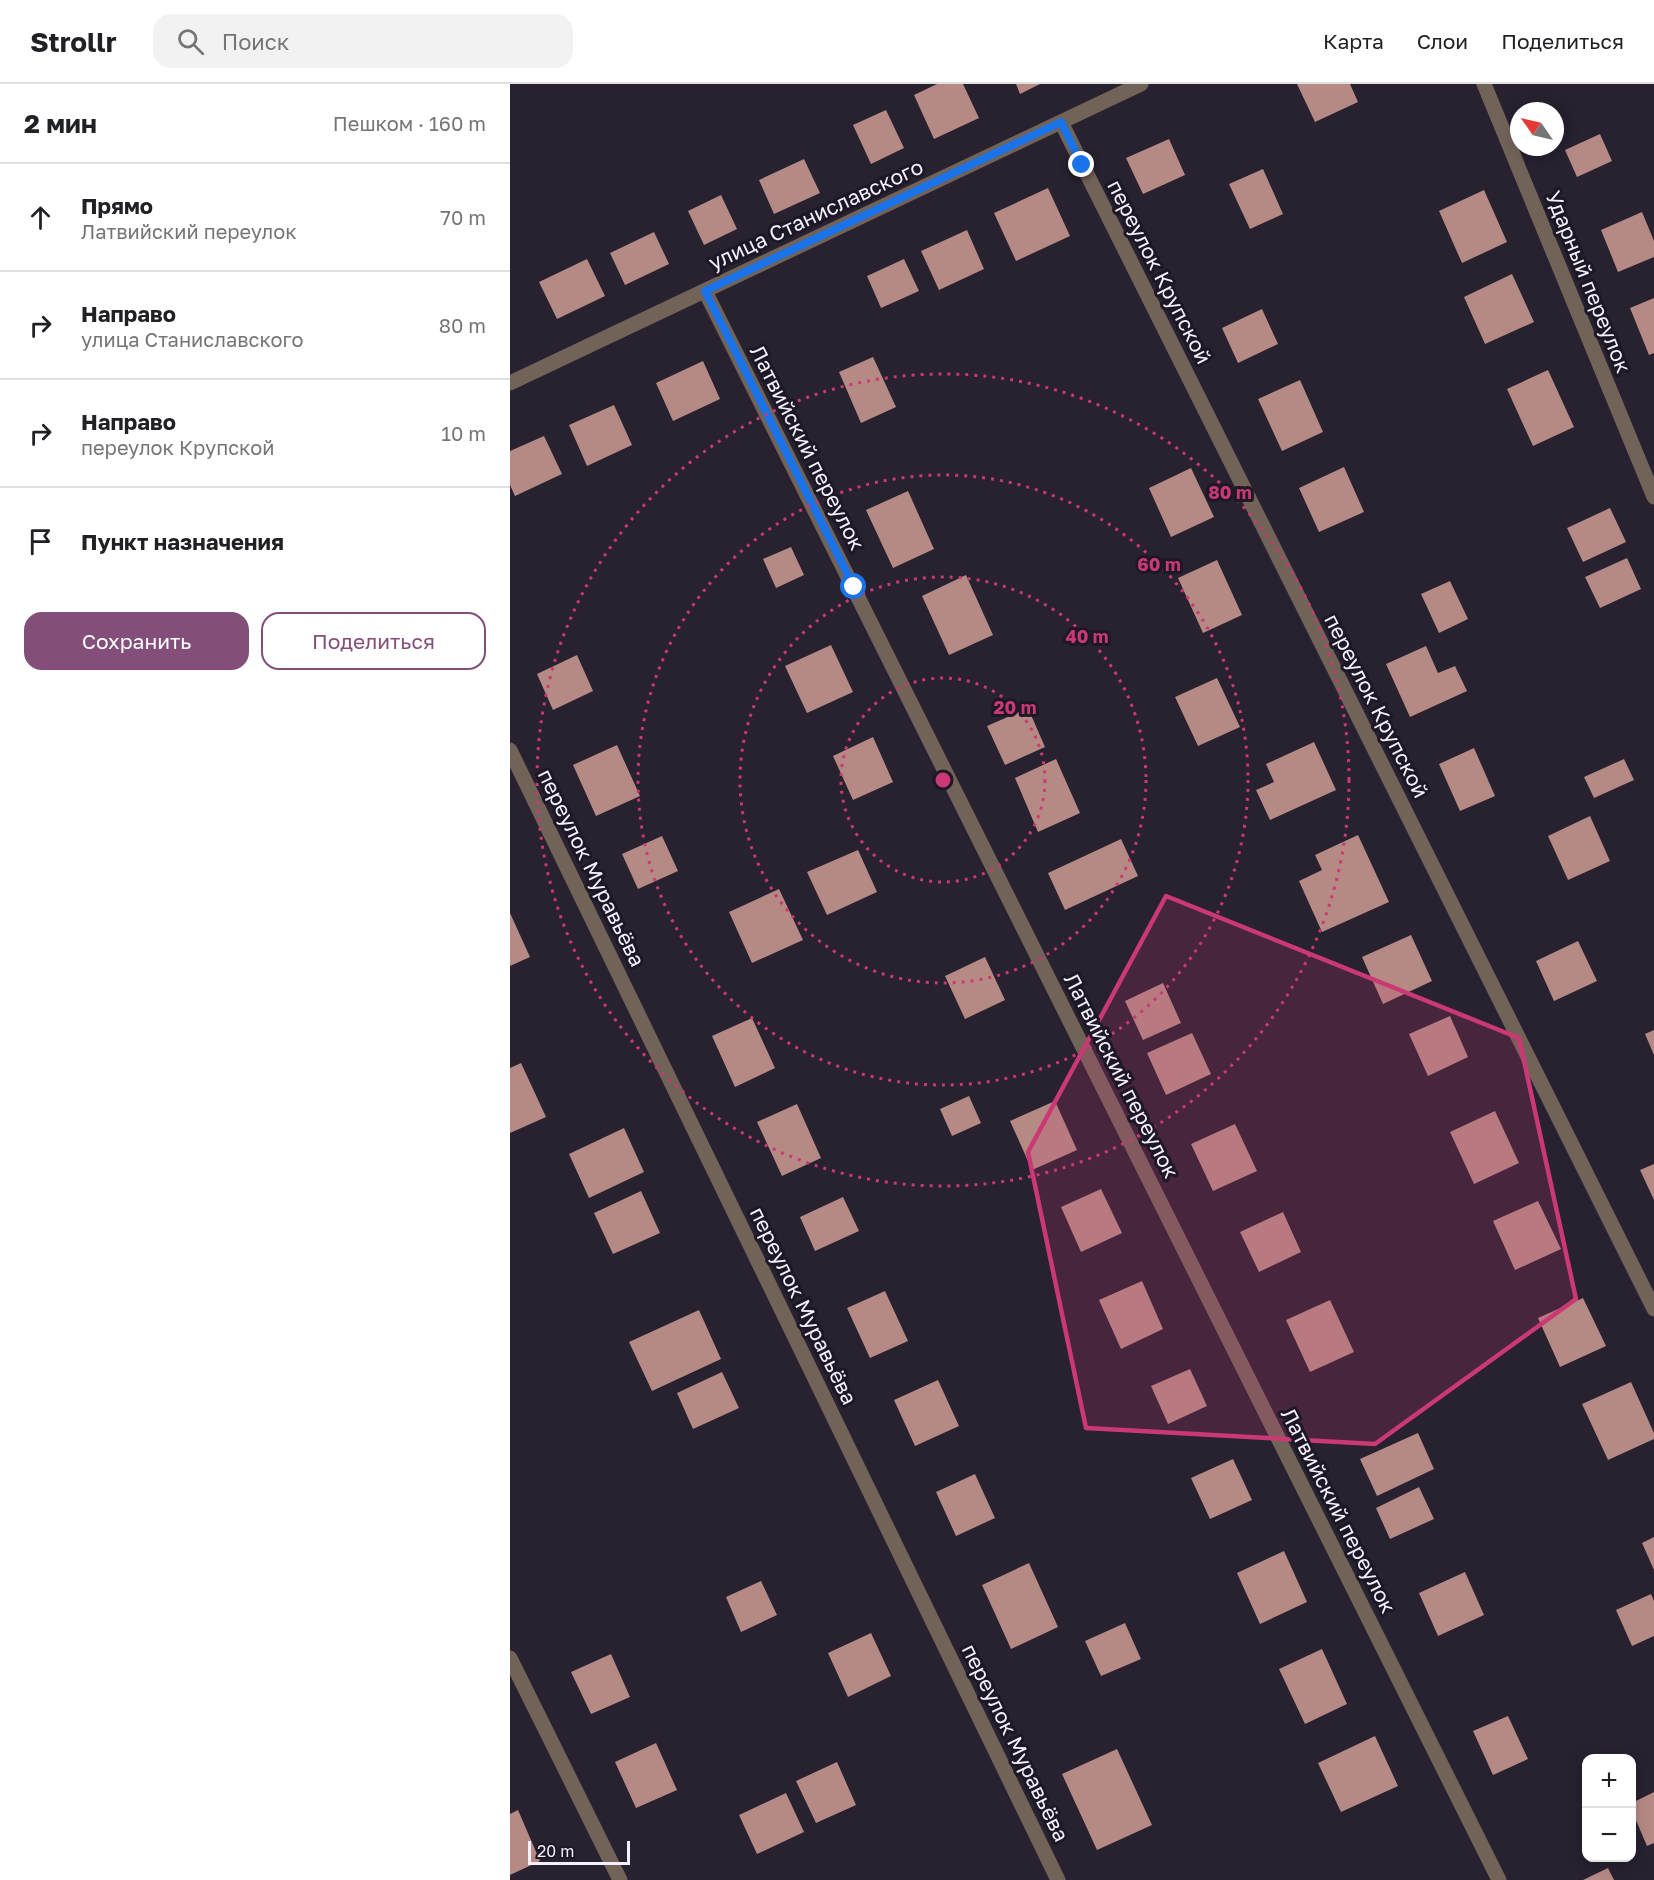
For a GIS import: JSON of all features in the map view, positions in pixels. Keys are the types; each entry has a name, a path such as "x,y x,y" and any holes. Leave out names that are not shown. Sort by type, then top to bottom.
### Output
{"street":[{"name":"улица Станиславского","path":"510,383 1141,84"},
{"name":"Ударный переулок","path":"1484,84 1654,497"},
{"name":"переулок Крупской","path":"1061,122 1654,1309"},
{"name":"Латвийский переулок","path":"705,291 1499,1880"},
{"name":"переулок Муравьёва","path":"510,750 1059,1880"},
{"path":"510,1658 620,1880"}],"highlighted area":[{"path":"1166,896 1519,1038 1576,1299 1375,1444 1086,1428 1028,1152"}],"building":[{"path":"937,84 963,84 979,118 934,139 914,95"},
{"path":"1016,84 1040,84 1020,94"},
{"path":"1297,84 1350,84 1358,102 1315,122"},
{"path":"886,110 904,148 871,164 853,125"},
{"path":"1600,134 1612,161 1577,177 1565,150"},
{"path":"1169,139 1185,175 1143,194 1126,158"},
{"path":"804,159 820,193 774,214 759,180"},
{"path":"1263,169 1283,214 1250,229 1229,184"},
{"path":"1048,188 1070,236 1016,261 994,213"},
{"path":"1484,190 1507,242 1462,263 1439,211"},
{"path":"721,195 737,229 704,245 688,211"},
{"path":"1642,212 1654,241 1654,257 1618,272 1601,230"},
{"path":"967,230 984,269 939,290 921,251"},
{"path":"654,232 669,264 625,285 610,253"},
{"path":"587,259 605,296 557,319 539,282"},
{"path":"904,259 919,291 881,308 867,276"},
{"path":"1512,274 1534,322 1485,344 1464,297"},
{"path":"1654,298 1654,353 1649,355 1630,308"},
{"path":"1262,309 1278,344 1238,363 1222,328"},
{"path":"873,357 896,407 861,423 839,372"},
{"path":"703,361 720,399 673,421 656,383"},
{"path":"1548,370 1574,427 1533,446 1507,389"},
{"path":"1300,380 1323,432 1282,451 1258,399"},
{"path":"614,405 632,445 587,466 569,425"},
{"path":"544,436 562,474 515,496 510,485 510,451"},
{"path":"1344,467 1364,512 1319,532 1299,488"},
{"path":"1191,468 1214,517 1171,537 1149,488"},
{"path":"908,491 934,549 893,568 866,510"},
{"path":"1610,508 1626,542 1583,562 1567,528"},
{"path":"791,547 804,575 776,588 763,559"},
{"path":"1627,558 1641,589 1600,608 1585,577"},
{"path":"1217,560 1242,615 1203,633 1178,578"},
{"path":"966,575 993,635 949,655 922,596"},
{"path":"1450,581 1468,619 1439,633 1421,594"},
{"path":"831,645 853,692 807,713 785,666"},
{"path":"1426,646 1438,673 1455,666 1467,691 1410,717 1386,664"},
{"path":"577,655 593,691 553,710 537,674"},
{"path":"1217,678 1240,727 1198,746 1175,697"},
{"path":"1028,708 1045,747 1005,765 987,726"},
{"path":"873,737 893,782 853,800 833,756"},
{"path":"1314,742 1336,790 1270,820 1256,790 1274,782 1266,764"},
{"path":"617,745 640,796 596,816 573,765"},
{"path":"1474,748 1495,796 1460,811 1439,764"},
{"path":"1056,759 1080,813 1038,832 1015,778"},
{"path":"1624,759 1634,780 1594,798 1584,777"},
{"path":"1590,816 1610,861 1568,880 1548,836"},
{"path":"1358,835 1389,902 1322,932 1299,881 1322,870 1315,855"},
{"path":"662,836 678,871 638,889 622,854"},
{"path":"1121,839 1138,876 1065,910 1048,873"},
{"path":"858,850 877,892 827,915 807,872"},
{"path":"779,889 803,940 752,963 729,912"},
{"path":"510,913 530,957 510,966"},
{"path":"1411,935 1432,981 1383,1004 1362,957"},
{"path":"1578,941 1597,981 1554,1001 1536,961"},
{"path":"985,957 1005,1000 965,1019 945,976"},
{"path":"1163,983 1181,1023 1143,1040 1125,1001"},
{"path":"1450,1016 1468,1057 1428,1076 1409,1034"},
{"path":"752,1018 775,1068 735,1087 712,1036"},
{"path":"1654,1030 1654,1055 1645,1034"},
{"path":"1192,1033 1211,1074 1166,1095 1147,1053"},
{"path":"521,1063 546,1117 510,1133 510,1068"},
{"path":"969,1096 981,1123 952,1136 940,1109"},
{"path":"1055,1101 1077,1150 1032,1170 1010,1121"},
{"path":"797,1104 821,1158 782,1176 757,1122"},
{"path":"1495,1111 1519,1163 1474,1184 1450,1132"},
{"path":"1235,1124 1257,1171 1213,1191 1191,1144"},
{"path":"624,1128 644,1172 589,1198 569,1154"},
{"path":"1654,1164 1654,1200 1640,1170"},
{"path":"1101,1189 1122,1233 1081,1252 1061,1207"},
{"path":"641,1191 660,1233 613,1254 594,1213"},
{"path":"843,1197 859,1231 815,1251 800,1217"},
{"path":"1538,1201 1561,1249 1515,1270 1493,1221"},
{"path":"1283,1212 1301,1252 1259,1272 1240,1232"},
{"path":"1142,1281 1163,1329 1121,1349 1099,1300"},
{"path":"885,1291 908,1341 870,1358 847,1308"},
{"path":"1583,1298 1606,1346 1560,1367 1538,1318"},
{"path":"1330,1300 1354,1352 1310,1372 1286,1320"},
{"path":"699,1310 721,1359 652,1391 629,1342"},
{"path":"1190,1369 1207,1406 1168,1424 1151,1386"},
{"path":"722,1372 739,1408 693,1429 677,1393"},
{"path":"938,1380 959,1426 915,1446 894,1400"},
{"path":"1631,1382 1654,1433 1654,1439 1608,1460 1582,1404"},
{"path":"1418,1433 1434,1469 1377,1496 1360,1459"},
{"path":"1233,1459 1252,1500 1210,1519 1191,1478"},
{"path":"975,1474 995,1518 956,1536 936,1492"},
{"path":"1419,1487 1434,1519 1390,1539 1376,1508"},
{"path":"1654,1537 1654,1570 1642,1543"},
{"path":"1284,1551 1307,1602 1260,1624 1237,1573"},
{"path":"1029,1563 1058,1627 1011,1649 982,1585"},
{"path":"1465,1572 1484,1615 1438,1636 1419,1593"},
{"path":"761,1581 777,1615 741,1632 726,1597"},
{"path":"1651,1594 1654,1601 1654,1636 1632,1646 1616,1610"},
{"path":"1125,1623 1141,1659 1101,1676 1085,1641"},
{"path":"871,1633 891,1676 848,1697 828,1653"},
{"path":"1322,1649 1347,1704 1305,1724 1279,1669"},
{"path":"611,1654 630,1697 591,1714 571,1672"},
{"path":"1508,1716 1528,1759 1493,1775 1473,1731"},
{"path":"1375,1736 1398,1786 1341,1812 1318,1763"},
{"path":"656,1743 677,1790 636,1808 615,1762"},
{"path":"1117,1749 1152,1825 1097,1850 1062,1774"},
{"path":"837,1762 856,1805 816,1823 796,1781"},
{"path":"1654,1792 1654,1843 1647,1846 1636,1820 1636,1801"},
{"path":"786,1793 804,1832 757,1854 739,1815"},
{"path":"518,1810 540,1861 510,1875 510,1814"},
{"path":"1608,1868 1614,1880 1583,1880"}],"route":[{"path":"854,587 705,291 1061,122 1082,165"}]}
